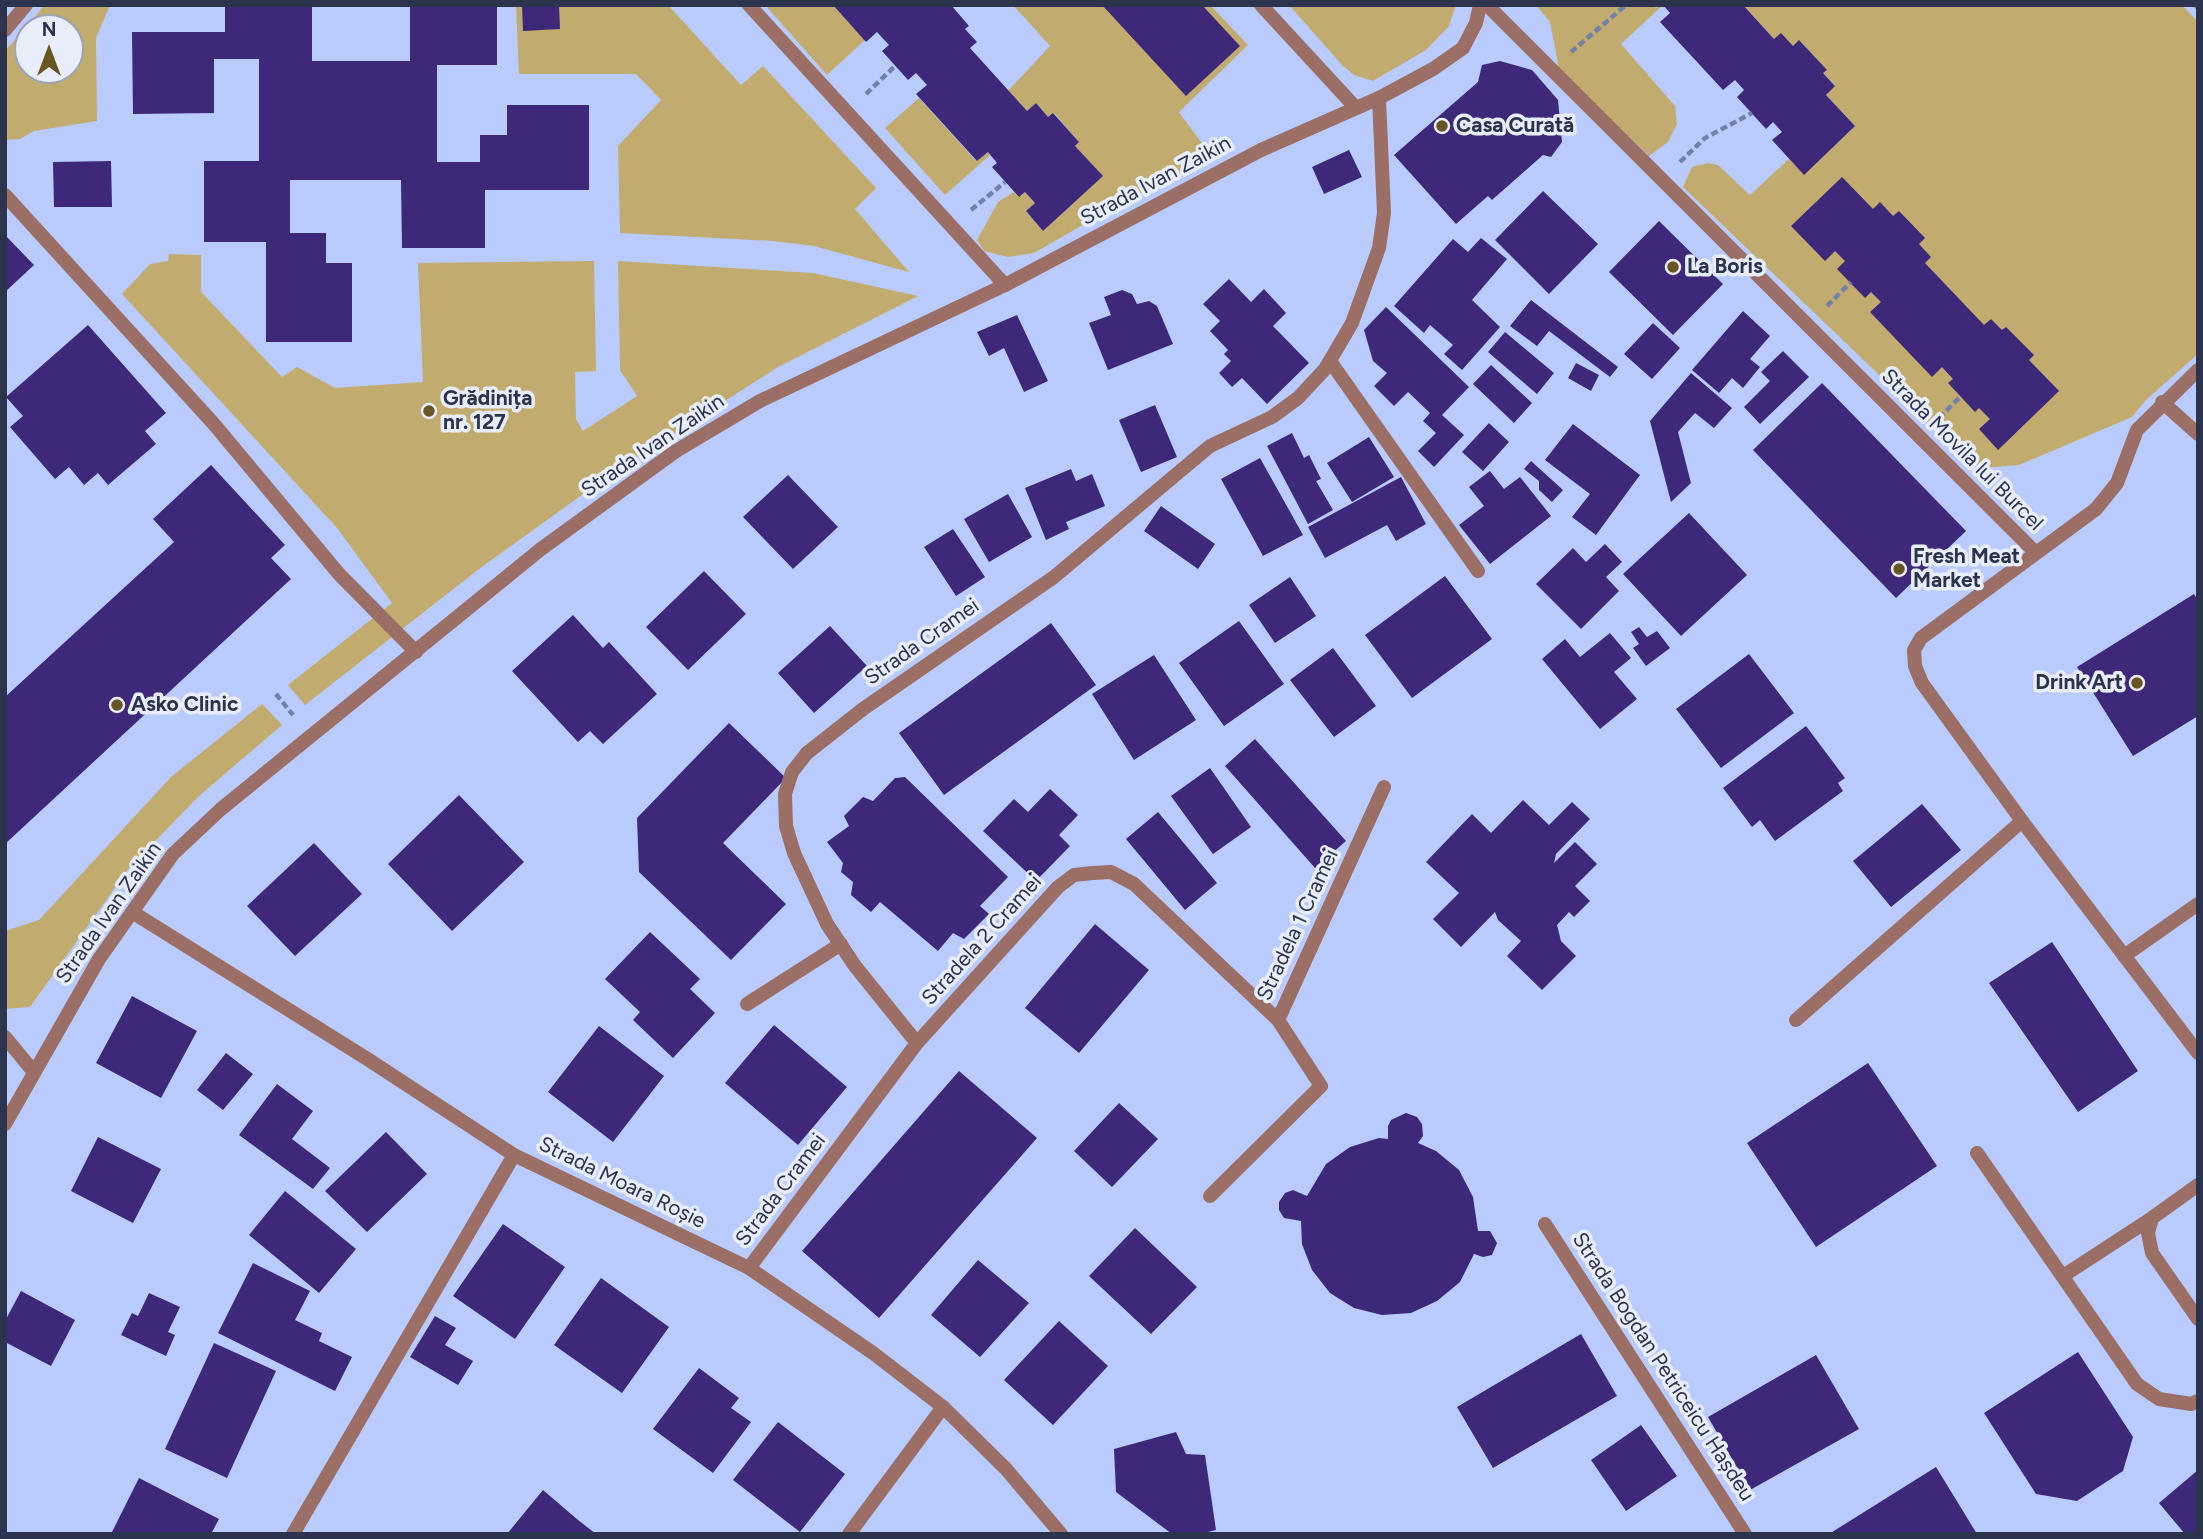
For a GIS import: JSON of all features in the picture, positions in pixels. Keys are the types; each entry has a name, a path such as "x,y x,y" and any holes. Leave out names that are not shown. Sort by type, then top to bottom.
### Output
{"street":[{"path":"5,30 26,5"},
{"path":"749,5 1005,285"},
{"path":"1261,5 1356,108"},
{"name":"Strada Ivan Zaikin","path":"5,1124 99,959 173,854 221,809 541,549 708,431 760,401 1005,285 1261,150 1379,98 1433,69 1463,48 1476,23 1480,5"},
{"name":"Strada Movila lui Burcel","path":"1487,5 2035,552 1921,638 1914,650 1915,666 1922,683 2022,821 2198,1053"},
{"name":"Strada Cramei","path":"749,1268 918,1043 855,966 827,924 794,853 786,826 785,794 792,772 807,753 863,709 1054,577 1210,446 1272,417 1298,398 1330,360 1352,323 1379,248 1384,213 1379,98"},
{"path":"5,195 213,423 339,574 416,652"},
{"path":"1330,360 1478,571"},
{"path":"2035,552 2096,509 2117,483 2137,430 2162,402 2198,370"},
{"path":"2162,402 2198,434"},
{"name":"Stradela 1 Cramei","path":"1210,1196 1321,1086 1278,1020 1384,787"},
{"path":"1796,1020 2022,821"},
{"name":"Stradela 2 Cramei","path":"918,1043 1058,887 1074,875 1093,873 1111,873 1134,884 1278,1020"},
{"path":"2124,956 2198,904"},
{"name":"Strada Moara Roșie","path":"132,912 369,1060 514,1155 749,1268 873,1353 943,1407 1006,1469 1061,1534"},
{"path":"747,1003 841,944"},
{"path":"5,1037 33,1071"},
{"path":"1977,1153 2137,1384 2159,1399 2191,1404 2198,1401"},
{"path":"293,1534 514,1155"},
{"path":"2063,1276 2198,1185"},
{"path":"2152,1218 2148,1233 2152,1253 2198,1319"},
{"name":"Strada Bogdan Petriceicu Hașdeu","path":"1545,1224 1745,1534"},
{"path":"849,1534 943,1407"}],"path":[{"path":"1551,69 1626,5"},
{"path":"847,112 895,66"},
{"path":"1661,179 1705,138 1752,113"},
{"path":"952,226 1005,181"},
{"path":"276,694 294,716"}],"shaded area":[{"path":"45,5 110,5 96,38 97,121 34,131 20,139 5,140 5,51 14,41 14,84 84,84 84,14 37,14"},
{"path":"516,5 668,5 741,85 763,66 876,188 855,209 909,272 814,246 773,241 620,233 618,146 661,100 636,74 519,74"},
{"path":"833,5 865,40 827,75 766,6"},
{"path":"1013,5 1210,5 1248,45 1179,112 1212,157 1116,206 1034,253 1008,257 984,251 977,240 998,202 1014,192 1019,197 1025,192 1035,203 1026,211 1043,231 1102,176 1075,146 1079,142 1054,113 1048,117 1036,103 1027,111 1008,91 1050,46"},
{"path":"1289,5 1456,5 1449,26 1426,50 1373,81 1354,75 1342,65"},
{"path":"1536,5 1653,5 1656,8 1663,5 1621,44 1675,106 1677,124 1668,142 1649,156 1559,69 1550,22"},
{"path":"1743,5 2182,5 2198,22 2198,354 2146,400 2132,417 2019,465 1982,468 1970,462 1683,187 1692,167 1708,163 1718,165 1750,195 1789,159 1804,174 1855,126 1826,95 1835,85 1823,73 1826,70 1800,41 1793,46 1774,39"},
{"path":"919,98 976,161 988,152 990,155 945,195 885,128"},
{"path":"169,254 201,255 201,292 282,377 297,367 335,388 423,382 418,263 594,261 596,371 575,372 576,419 583,431 637,396 620,370 618,261 813,273 918,296 778,367 611,474 479,569 305,705 288,685 392,603 337,528 122,294 150,264 168,261"},
{"path":"262,704 282,725 199,796 129,868 30,1007 5,1009 5,931 39,920 171,777"}],"building":[{"path":"225,5 312,5 312,61 410,61 410,5 497,5 497,65 437,65 437,162 480,162 480,135 507,135 507,105 589,105 589,190 485,190 485,248 402,248 401,180 290,180 290,233 326,233 326,263 352,263 352,342 266,342 266,242 204,242 204,161 259,161 259,59 214,59 214,113 133,114 132,32 225,32"},
{"path":"522,5 559,5 560,29 523,31"},
{"path":"833,5 951,5 969,26 965,29 977,42 970,48 1027,111 1036,103 1048,117 1053,113 1079,142 1075,146 1103,176 1043,231 1026,211 1035,203 1025,192 1019,197 992,167 997,163 988,152 977,161 916,94 927,85 916,73 908,80 882,51 889,45 877,32 866,42"},
{"path":"1102,5 1202,5 1240,46 1186,96"},
{"path":"1663,5 1743,5 1774,39 1781,33 1793,46 1799,40 1827,70 1823,73 1835,86 1826,95 1855,126 1804,175 1772,140 1782,132 1773,122 1766,129 1737,97 1744,90 1735,80 1723,90 1660,22 1670,13"},
{"path":"1500,61 1532,70 1558,100 1562,142 1551,157 1543,155 1492,200 1488,196 1456,224 1394,155 1478,82 1482,65"},
{"path":"1349,150 1362,177 1324,194 1312,167"},
{"path":"111,161 112,207 54,207 53,162"},
{"path":"1842,177 1873,209 1880,202 1893,216 1899,211 1925,238 1919,244 1931,257 1925,263 1984,325 1991,319 2002,330 2006,327 2034,355 2029,360 2059,391 1998,450 1979,429 1990,419 1979,408 1975,412 1948,383 1953,379 1942,367 1932,377 1870,312 1881,302 1871,292 1865,298 1837,269 1845,261 1835,251 1825,261 1791,226"},
{"path":"1543,191 1598,244 1549,294 1495,240"},
{"path":"1659,221 1723,284 1673,335 1609,272"},
{"path":"5,235 34,265 5,292"},
{"path":"1481,238 1507,259 1472,300 1500,327 1462,370 1444,354 1453,345 1430,325 1424,333 1394,306 1453,239 1468,252"},
{"path":"1229,279 1251,302 1264,289 1286,313 1273,326 1309,363 1267,404 1242,378 1232,387 1219,373 1231,361 1224,354 1228,350 1210,331 1220,321 1203,304"},
{"path":"1122,290 1132,294 1137,304 1149,301 1157,306 1173,344 1108,370 1089,323 1111,315 1104,297"},
{"path":"1531,300 1618,367 1610,377 1549,331 1537,346 1510,326"},
{"path":"1386,307 1469,387 1442,415 1464,435 1434,467 1418,451 1436,433 1423,421 1430,413 1408,392 1394,406 1374,386 1387,373 1373,361 1364,330"},
{"path":"1743,311 1770,336 1750,359 1760,367 1743,388 1732,378 1719,393 1692,370"},
{"path":"1017,315 1048,381 1024,392 1004,348 989,356 977,332"},
{"path":"1653,323 1680,348 1652,379 1624,354"},
{"path":"88,325 166,413 145,431 156,444 108,485 98,473 84,485 69,467 55,479 10,427 23,416 6,397"},
{"path":"1505,332 1554,373 1537,394 1488,352"},
{"path":"1783,351 1809,377 1760,424 1744,407 1770,381 1761,372"},
{"path":"1576,363 1599,375 1591,391 1568,378"},
{"path":"1491,365 1532,403 1514,423 1473,384"},
{"path":"1691,373 1732,408 1714,428 1695,413 1678,432 1691,483 1671,502 1650,421"},
{"path":"1822,383 1966,531 1896,598 1753,450"},
{"path":"1155,405 1177,457 1141,472 1119,420"},
{"path":"1489,423 1509,442 1483,471 1462,452"},
{"path":"1573,424 1640,475 1596,535 1572,517 1590,494 1545,460"},
{"path":"1292,433 1304,458 1309,455 1321,479 1316,481 1333,510 1308,524 1267,446"},
{"path":"1369,437 1394,477 1352,502 1327,463"},
{"path":"1260,458 1303,535 1263,556 1221,479"},
{"path":"1531,461 1563,490 1552,502 1539,490 1539,481 1524,469"},
{"path":"211,465 285,545 271,558 291,579 5,844 5,697 174,542 153,519"},
{"path":"1071,469 1076,481 1092,474 1105,506 1066,522 1069,529 1046,540 1025,488"},
{"path":"1490,471 1504,489 1520,477 1551,516 1490,564 1459,525 1484,506 1469,487"},
{"path":"788,475 838,527 793,569 743,517"},
{"path":"1401,477 1426,524 1396,541 1387,525 1325,558 1308,527"},
{"path":"1008,494 1032,537 989,562 964,519"},
{"path":"1161,506 1215,544 1198,569 1144,531"},
{"path":"1689,513 1747,575 1681,636 1623,574"},
{"path":"953,529 985,577 956,596 924,547"},
{"path":"1605,544 1622,562 1606,577 1619,591 1581,629 1536,584 1573,548 1586,562"},
{"path":"704,571 746,614 688,670 646,627"},
{"path":"1445,576 1492,639 1412,698 1365,635"},
{"path":"1290,577 1316,616 1275,643 1249,605"},
{"path":"2194,594 2198,600 2198,716 2133,756 2077,667"},
{"path":"573,615 603,648 609,642 657,694 603,744 590,731 578,742 512,671"},
{"path":"1239,621 1284,684 1224,726 1179,663"},
{"path":"1051,623 1096,685 944,795 899,733"},
{"path":"830,626 867,666 814,713 778,673"},
{"path":"1639,627 1647,637 1657,631 1670,648 1646,666 1633,648 1639,644 1631,632"},
{"path":"1610,633 1631,658 1614,672 1637,699 1600,729 1542,659 1565,639 1580,657"},
{"path":"1333,648 1376,706 1334,737 1290,680"},
{"path":"1749,654 1794,713 1721,768 1676,709"},
{"path":"1154,655 1196,720 1134,760 1092,694"},
{"path":"729,723 786,778 723,843 786,904 731,960 639,872 637,818"},
{"path":"1806,726 1845,778 1838,783 1843,791 1775,841 1760,820 1752,827 1723,788"},
{"path":"1255,739 1346,841 1315,868 1225,766"},
{"path":"1210,768 1251,827 1213,854 1171,796"},
{"path":"905,777 1008,877 980,906 989,914 964,939 953,933 938,951 880,902 871,912 851,895 853,882 841,872 843,863 827,842 849,826 844,816 863,797 873,801 895,778"},
{"path":"1050,789 1078,815 1059,835 1070,846 1036,881 983,831 1014,799 1028,812"},
{"path":"459,795 524,862 452,931 388,864"},
{"path":"1523,800 1549,825 1572,802 1590,819 1556,854 1554,863 1575,842 1597,864 1575,886 1590,901 1574,917 1569,912 1557,925 1561,941 1576,956 1542,990 1507,956 1521,941 1498,920 1495,912 1461,947 1433,919 1459,893 1426,862 1472,814 1491,833"},
{"path":"1922,804 1961,850 1891,907 1853,861"},
{"path":"1158,812 1217,883 1185,910 1126,839"},
{"path":"314,843 362,894 295,956 247,906"},
{"path":"1095,924 1149,970 1079,1053 1025,1008"},
{"path":"650,932 700,979 690,989 715,1013 673,1058 633,1020 640,1012 605,979"},
{"path":"2052,942 2138,1071 2078,1112 1989,983"},
{"path":"132,996 197,1031 161,1098 96,1063"},
{"path":"774,1025 847,1087 798,1145 725,1083"},
{"path":"599,1026 664,1076 613,1142 548,1092"},
{"path":"226,1053 253,1074 223,1110 197,1090"},
{"path":"1868,1063 1937,1166 1816,1247 1747,1143"},
{"path":"959,1071 1037,1138 879,1318 802,1251"},
{"path":"277,1084 313,1111 292,1139 330,1168 313,1189 239,1135"},
{"path":"1119,1103 1158,1139 1112,1187 1074,1151"},
{"path":"1406,1113 1417,1117 1422,1124 1423,1136 1418,1143 1436,1151 1459,1170 1473,1197 1478,1231 1490,1231 1497,1243 1492,1255 1483,1257 1474,1254 1460,1282 1437,1301 1411,1313 1382,1315 1354,1308 1330,1293 1312,1270 1302,1244 1301,1221 1284,1218 1279,1210 1279,1202 1285,1193 1293,1190 1307,1196 1326,1164 1350,1147 1379,1138 1388,1139 1391,1120"},
{"path":"386,1132 427,1174 367,1232 325,1191"},
{"path":"98,1137 161,1169 133,1223 71,1191"},
{"path":"285,1191 356,1249 319,1293 249,1235"},
{"path":"503,1224 565,1267 515,1339 453,1296"},
{"path":"1135,1228 1197,1287 1151,1334 1089,1276"},
{"path":"978,1260 1029,1303 980,1357 931,1315"},
{"path":"253,1263 310,1291 295,1320 322,1333 319,1341 352,1357 335,1391 218,1333"},
{"path":"601,1278 669,1327 622,1393 554,1345"},
{"path":"21,1291 75,1320 51,1366 5,1342 5,1321"},
{"path":"149,1293 180,1307 168,1332 175,1335 166,1356 121,1335 132,1313 138,1316"},
{"path":"435,1316 456,1328 445,1345 473,1361 458,1385 410,1357"},
{"path":"1059,1321 1108,1366 1053,1425 1004,1380"},
{"path":"1581,1334 1617,1396 1493,1468 1457,1407"},
{"path":"214,1343 276,1371 227,1478 165,1449"},
{"path":"2078,1352 2133,1437 2123,1471 2077,1501 2036,1494 1984,1413"},
{"path":"1816,1355 1859,1429 1750,1490 1708,1417"},
{"path":"699,1368 739,1398 731,1408 751,1422 713,1473 653,1429"},
{"path":"778,1422 845,1474 800,1532 733,1480"},
{"path":"1641,1425 1677,1476 1626,1511 1591,1460"},
{"path":"1176,1432 1186,1454 1205,1455 1216,1530 1200,1534 1172,1534 1116,1492 1114,1449"},
{"path":"1936,1467 1977,1534 1829,1534"},
{"path":"2198,1470 2198,1534 2185,1534 2159,1503"},
{"path":"139,1478 219,1519 211,1534 111,1534"},
{"path":"543,1490 578,1520 596,1534 507,1534"}],"place":[{"name":"Casa Curată","path":"1442,126"},
{"name":"La Boris","path":"1673,267"},
{"name":"Grădinița nr. 127","path":"429,411"},
{"name":"Fresh Meat Market","path":"1899,569"},
{"name":"Drink Art","path":"2137,683"},
{"name":"Asko Clinic","path":"117,705"}]}
